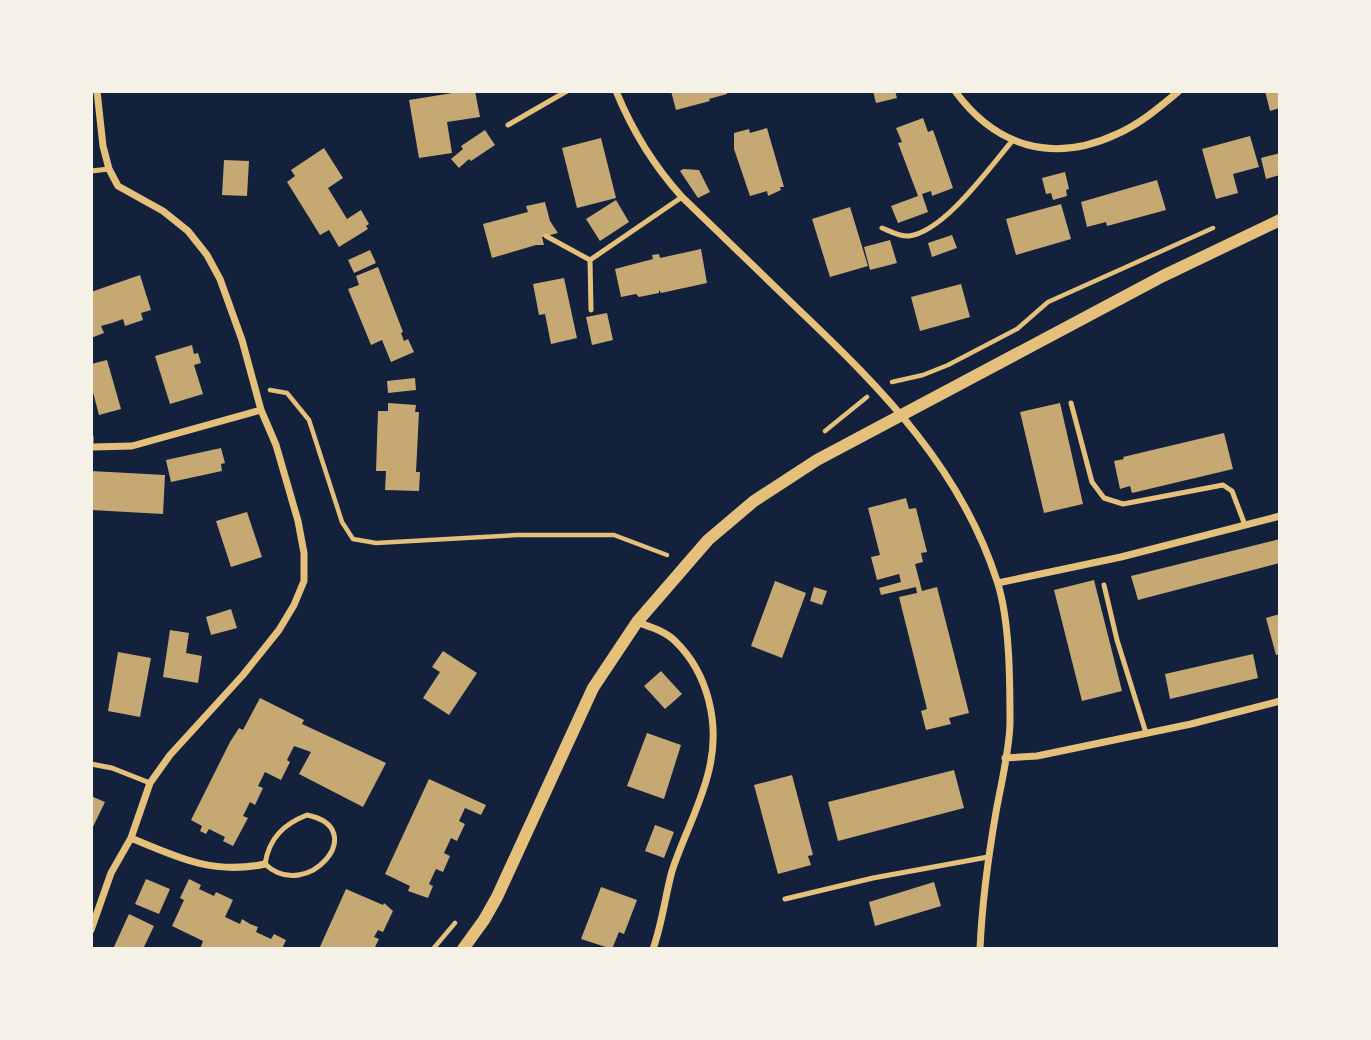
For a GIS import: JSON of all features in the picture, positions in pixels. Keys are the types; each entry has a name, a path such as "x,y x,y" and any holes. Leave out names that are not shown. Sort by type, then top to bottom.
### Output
{"street":[{"path":"91,930 111,873 131,838 150,783 170,755 243,675 279,630 304,581 304,553 298,521 270,429 261,410 232,309 207,255 188,231 163,211 118,186 109,169 103,146 97,91"},
{"path":"616,91 628,120 665,179 878,387 902,414 926,444 976,530 998,583 1005,632 1010,727 988,857 980,949"},
{"path":"955,91 970,112 995,132 1028,146 1046,148 1073,148 1118,134 1139,122 1179,91"},
{"path":"463,949 497,897 593,688 637,622 699,550 754,501 817,460 1163,276 1280,220"},
{"path":"92,447 132,446 261,410"},
{"path":"998,583 1121,557 1280,516"},
{"path":"637,622 675,640 704,682 711,709 713,741 709,769 673,871 653,949"},
{"path":"1005,758 1037,756 1280,701"},
{"path":"131,838 175,858 223,869 242,869 265,864"}],"lane":[{"path":"508,125 567,91"},
{"path":"882,228 905,237 925,232 943,219 1013,140"},
{"path":"91,171 109,169"},
{"path":"590,260 681,197"},
{"path":"546,236 590,260"},
{"path":"590,260 591,310"},
{"path":"1071,403 1092,482 1104,498 1123,503 1223,485 1232,491 1245,525"},
{"path":"91,437 92,447"},
{"path":"1104,585 1117,640 1146,733"},
{"path":"91,764 112,768 150,783"},
{"path":"307,815 321,818 330,827 334,852 323,864 288,876 271,870 265,864 272,841 282,828 293,821 307,815"},
{"path":"785,899 873,878 988,857"}],"path":[{"path":"824,432 852,412 878,387 948,365 1017,329 1048,302 1223,224"},
{"path":"255,387 287,393 309,421 342,522 353,539 376,543 517,535 614,535 667,555 676,547"},
{"path":"433,949 460,917"}],"building":[{"path":"475,91 480,117 447,122 452,153 419,158 409,100"},
{"path":"671,91 727,91 727,94 676,110"},
{"path":"873,91 895,91 897,98 876,103"},
{"path":"1265,91 1280,91 1280,108 1270,111"},
{"path":"923,118 928,132 933,130 953,188 932,196 931,191 922,194 928,212 898,223 891,206 918,196 898,143 902,142 896,128"},
{"path":"767,128 784,187 768,196 767,191 750,196 734,149 734,133 749,129 750,133"},
{"path":"485,130 495,145 471,161 469,159 459,168 451,159 463,149 461,146"},
{"path":"1250,136 1259,167 1233,174 1238,193 1216,199 1202,149"},
{"path":"601,138 616,198 577,208 562,148"},
{"path":"324,148 343,178 328,188 347,219 361,210 369,224 366,226 368,229 339,247 329,230 320,235 287,182 295,176 291,170"},
{"path":"1280,153 1280,175 1266,179 1261,158"},
{"path":"224,160 249,161 247,196 222,195"},
{"path":"699,170 710,192 698,198 680,171"},
{"path":"1065,172 1069,189 1066,190 1067,196 1053,200 1051,193 1046,194 1042,178"},
{"path":"1157,180 1166,210 1107,226 1106,222 1087,227 1081,202"},
{"path":"616,200 629,222 600,241 586,219"},
{"path":"545,202 550,221 558,233 542,237 544,245 492,258 483,224 528,212 526,206"},
{"path":"1061,204 1071,239 1016,255 1006,219"},
{"path":"850,207 868,266 830,277 812,219"},
{"path":"952,235 957,248 932,257 928,243"},
{"path":"890,240 897,263 870,270 864,247"},
{"path":"701,249 707,283 661,293 659,290 659,293 639,297 636,294 621,297 615,269 653,259 652,255 659,254 660,258"},
{"path":"370,250 376,263 354,273 348,260"},
{"path":"378,267 404,341 408,339 414,352 391,362 382,340 371,345 348,289 359,285 356,276"},
{"path":"140,275 151,310 141,313 143,320 125,326 123,319 101,326 104,333 91,338 91,292"},
{"path":"564,278 577,338 551,344 545,314 539,315 533,284"},
{"path":"961,284 970,317 920,331 911,297"},
{"path":"607,313 613,340 592,345 586,317"},
{"path":"192,345 194,354 198,353 201,363 194,365 203,394 170,404 155,356"},
{"path":"107,360 121,409 99,415 91,385 91,364"},
{"path":"415,378 416,390 388,393 387,381"},
{"path":"388,403 416,405 415,412 419,412 416,472 420,472 419,491 385,490 386,471 376,471 378,411 388,411"},
{"path":"1060,403 1083,504 1044,513 1020,412"},
{"path":"1224,433 1233,469 1132,493 1130,486 1120,489 1114,461"},
{"path":"221,448 225,463 221,464 222,471 171,482 166,460"},
{"path":"91,471 165,475 163,514 91,510"},
{"path":"906,498 909,509 916,508 927,552 921,553 923,562 915,564 922,591 937,587 969,713 949,718 951,724 926,730 921,711 927,709 899,597 917,593 916,587 881,595 879,588 901,582 899,574 877,580 871,557 880,555 868,508"},
{"path":"247,512 262,557 231,567 216,521"},
{"path":"1280,539 1280,563 1138,600 1131,576"},
{"path":"1094,580 1122,691 1082,701 1054,590"},
{"path":"775,581 806,593 782,658 751,646"},
{"path":"814,587 827,591 822,605 810,601"},
{"path":"231,609 237,628 211,635 206,617"},
{"path":"1280,614 1280,654 1276,655 1266,618"},
{"path":"170,630 189,633 186,653 202,656 198,683 163,677"},
{"path":"443,651 477,673 449,715 423,698 440,672 432,667"},
{"path":"118,652 151,658 140,717 108,711"},
{"path":"1253,654 1258,678 1170,699 1165,674"},
{"path":"661,671 682,694 665,709 644,686"},
{"path":"260,698 304,720 302,724 386,763 363,807 299,774 311,752 294,746 281,780 265,772 258,786 263,788 255,805 250,802 243,816 248,818 233,846 223,841 225,837 209,829 206,834 200,831 202,826 191,820 230,742 239,728 243,730"},
{"path":"647,733 681,745 664,799 627,786"},
{"path":"954,770 964,808 838,841 828,802"},
{"path":"792,775 813,855 808,856 811,865 778,874 754,785"},
{"path":"429,779 486,805 481,815 465,808 459,821 465,824 457,841 451,838 444,853 450,856 443,872 436,869 429,884 433,886 428,898 408,891 410,886 385,874"},
{"path":"91,796 105,802 91,831"},
{"path":"655,825 674,832 664,858 645,851"},
{"path":"146,879 170,889 159,914 135,904"},
{"path":"189,879 201,885 199,889 214,896 216,892 233,900 225,917 240,924 242,919 258,927 256,932 271,939 274,934 286,940 282,949 200,949 203,941 172,926 184,900 180,898"},
{"path":"934,882 941,906 875,926 869,902"},
{"path":"601,887 637,900 624,934 619,932 612,949 581,939"},
{"path":"346,889 383,905 384,903 393,911 383,932 378,930 374,937 379,939 374,949 319,949"},
{"path":"129,914 154,926 143,949 113,949"}]}
